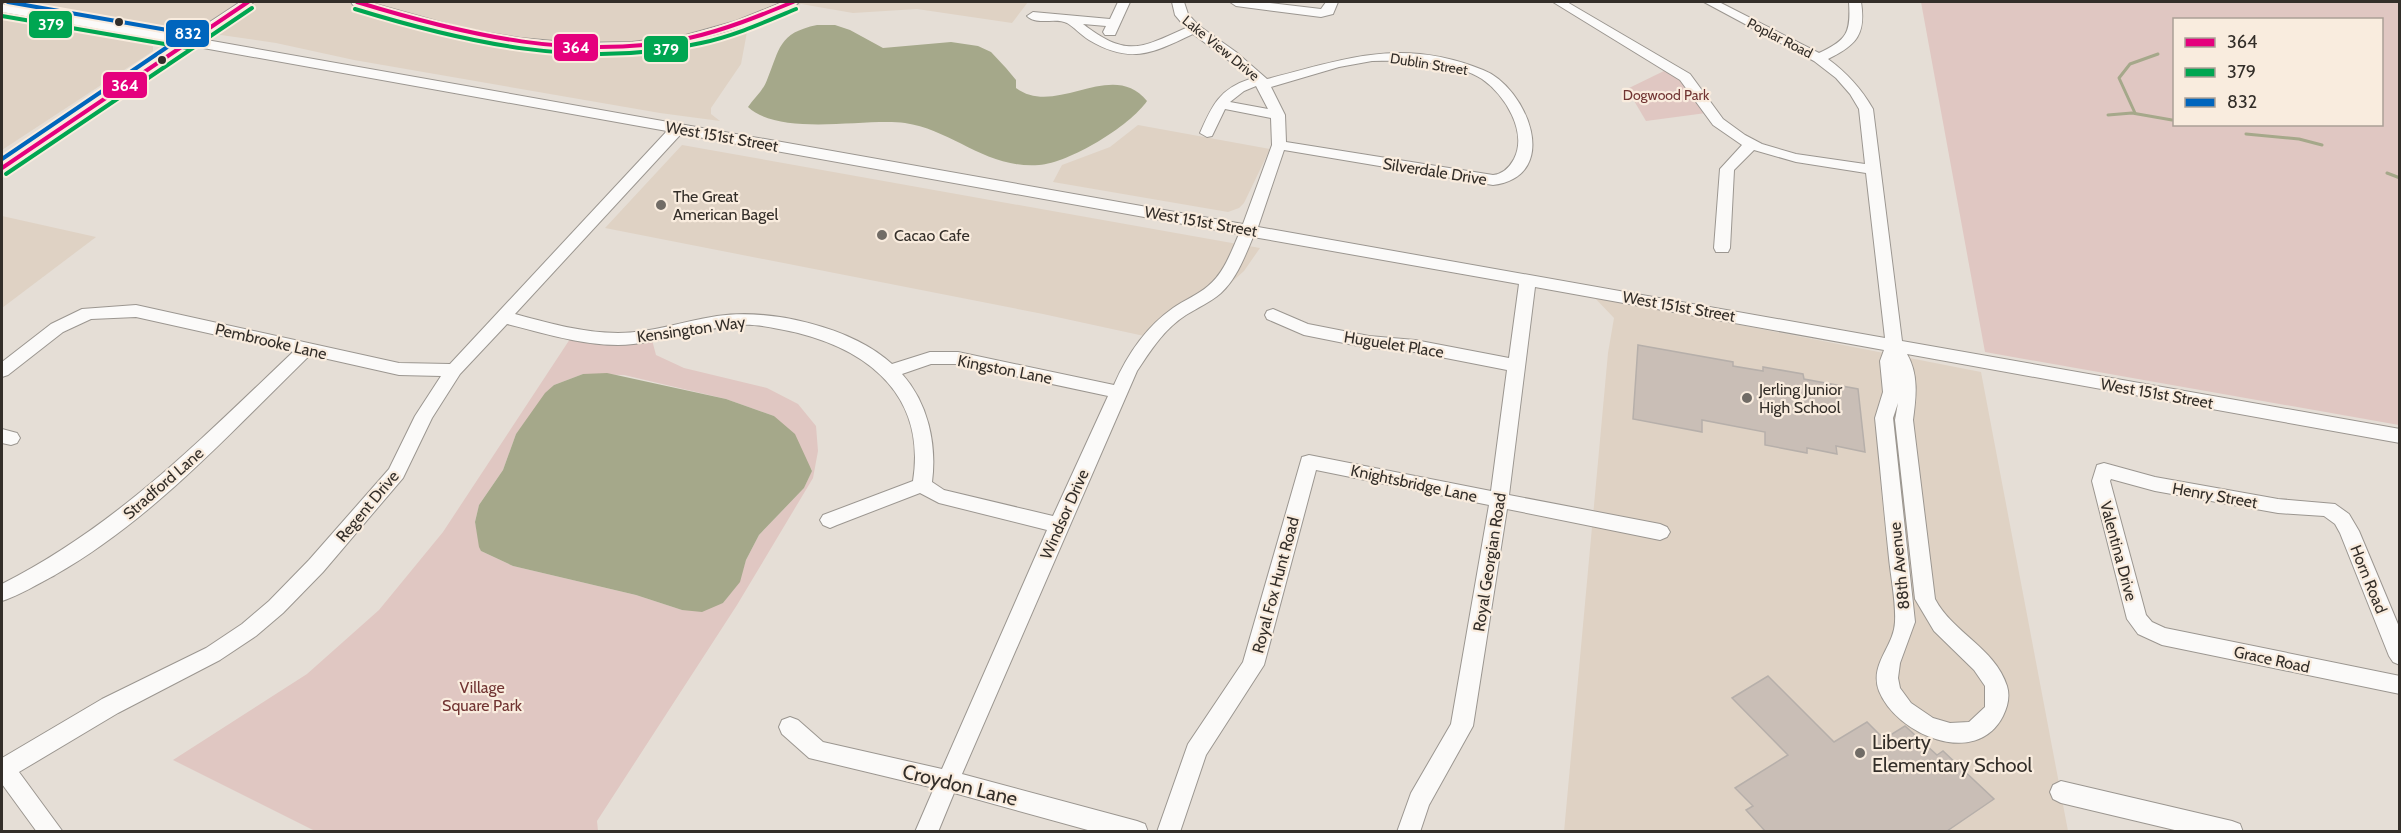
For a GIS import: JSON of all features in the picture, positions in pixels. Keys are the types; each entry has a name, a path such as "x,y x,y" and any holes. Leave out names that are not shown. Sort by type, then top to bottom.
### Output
{"street":[{"path":"2,168 183,40 232,2"},
{"path":"2,154 183,40 248,2"},
{"path":"357,2 404,17 485,36 543,44 597,47 642,45 689,39 737,26 793,2"},
{"path":"1105,43 1124,2"},
{"name":"Lake View Drive","path":"1178,2 1179,13 1194,29 1240,59 1263,82 1278,115 1281,134 1279,145 1249,229"},
{"path":"1236,2 1328,7"},
{"path":"1559,2 1685,77 1698,88 1720,124 1752,144 1802,159 1875,170"},
{"name":"Poplar Road","path":"1710,2 1819,58"},
{"path":"1819,58 1840,47 1853,35 1857,26 1855,2"},
{"name":"West 151st Street","path":"2,8 2400,436"},
{"path":"1033,16 1114,23"},
{"path":"1070,19 1080,31 1105,43 1139,52 1194,29"},
{"path":"217,22 215,36 223,47"},
{"name":"Dublin Street","path":"1220,104 1230,92 1240,86 1358,59 1391,56 1450,64 1481,74 1495,82 1511,104"},
{"name":"88th Avenue","path":"1819,58 1841,75 1856,92 1866,109 1894,346 1904,364 1908,392 1904,420 1925,599 1946,632 1986,668 1997,689 1997,707 1993,716 1986,723 1963,733 1935,729 1906,712 1890,690 1887,681 1890,664 1905,622 1884,418 1892,392 1889,361 1894,346"},
{"path":"1208,133 1220,104 1278,115"},
{"name":"Silverdale Drive","path":"1279,145 1484,179 1499,179 1514,172 1526,152 1522,117 1511,104"},
{"name":"Regent Drive","path":"2,769 101,711 213,654 249,630 276,607 316,566 396,473 424,416 454,370 678,128"},
{"path":"1722,248 1727,169 1752,144"},
{"name":"Windsor Drive","path":"926,831 1059,525 1139,353 1161,327 1177,313 1215,290 1235,261 1249,229"},
{"name":"Royal Georgian Road","path":"1408,831 1419,801 1462,726 1499,501 1528,279"},
{"name":"Pembrooke Lane","path":"2,371 57,328 88,313 136,311 399,369 454,370"},
{"name":"Huguelet Place","path":"1273,315 1304,329 1369,342 1415,346 1517,366"},
{"name":"Kensington Way","path":"503,317 575,334 618,339 732,320 762,319 832,337 858,347 892,371 912,401 926,450 922,485"},
{"name":"Stradford Lane","path":"2,593 81,549 117,523 200,450 306,349"},
{"name":"Kingston Lane","path":"892,371 930,357 958,358 1119,392"},
{"name":"Knightsbridge Lane","path":"1309,462 1660,532"},
{"name":"Royal Fox Hunt Road","path":"1168,831 1196,751 1253,665 1309,462"},
{"name":"Henry Street","path":"2104,470 2155,484 2278,506 2328,509"},
{"name":"Valentina Drive","path":"2104,470 2101,481 2137,619 2145,628"},
{"path":"830,520 922,485 939,496 1059,525"},
{"name":"Horn Road","path":"2328,509 2342,519 2349,531 2400,656"},
{"name":"Grace Road","path":"2145,628 2162,636 2400,685"},
{"name":"Croydon Lane","path":"790,727 817,751 948,781 1137,831"},
{"path":"2,769 52,831"},
{"path":"2061,792 2200,828 2232,831"}],"shaded area":[{"path":"17,2 1028,2 1012,23 917,9 853,13 801,4 747,32 741,64 711,108 711,114 720,121 660,113 354,60 276,43"},
{"path":"2,17 153,44 153,51 2,150"},
{"path":"835,25 850,30 883,48 951,42 978,46 991,52 1006,68 1016,80 1016,88 1032,95 1048,97 1117,85 1133,89 1147,101 1139,111 1098,142 1066,158 1039,165 1020,165 1002,161 939,133 905,123 801,124 762,116 748,107 765,84 778,51 787,38 804,28"},
{"path":"1138,125 1270,149 1244,203 1239,208 1228,212 1053,182 1062,165 1110,147"},
{"path":"682,145 1260,248 1244,271 1223,290 1184,317 1158,339 1043,314 605,228"},
{"path":"2,216 96,237 2,308"},
{"path":"1593,296 1981,372 2068,831 1564,832 1608,353 1614,318"},
{"path":"607,373 726,399 774,416 795,434 812,471 804,488 759,535 746,560 740,582 723,603 702,612 682,610 636,595 513,566 481,551 475,522 479,505 503,470 516,434 545,393 554,385 583,374"}],"green space":[{"path":"1921,2 2399,2 2399,425 1985,352"},
{"name":"Dogwood Park","path":"1668,69 1684,81 1706,113 1646,121 1627,89"},
{"name":"Village Square Park","path":"570,339 652,340 656,355 684,368 767,388 798,404 816,426 818,451 813,478 737,605 597,821 598,831 315,831 173,760 307,674 379,610 443,532","holes":["583,374 624,375 726,399 774,416 812,470 804,488 759,535 746,560 739,582 723,603 682,610 636,595 513,566 481,551 475,522 479,505 503,470 516,434 554,385"]}],"building":[{"name":"Jerling Junior High School","path":"1638,345 1733,362 1733,366 1763,371 1763,367 1803,374 1804,379 1858,389 1865,452 1836,446 1837,454 1807,448 1807,453 1765,445 1765,432 1702,420 1702,432 1633,419"},
{"name":"Liberty Elementary School","path":"1768,676 1834,742 1867,722 1884,739 1905,726 1937,755 1943,751 1994,799 1947,831 1765,831 1746,810 1753,806 1735,788 1788,755 1732,698"}],"waterway":[{"path":"2135,113 2119,78 2130,64 2158,54"},
{"path":"2108,115 2132,113 2172,120"},
{"path":"2246,134 2299,139 2322,145"},
{"path":"2387,173 2400,178"}],"transit line":[{"name":"832","path":"8,2 190,34"},
{"name":"364","path":"2,168 248,2"},
{"name":"364","path":"357,2 438,26 479,35 564,47 606,48 648,45 690,38 742,22 793,2"},
{"name":"379","path":"6,174 252,8"},
{"name":"379","path":"355,9 396,22 478,42 561,53 603,54 646,52 702,43 743,31 796,9"},
{"name":"379","path":"2,16 188,48"},
{"name":"832","path":"2,159 185,35"}],"place":[{"name":"The Great American Bagel","path":"661,205"},
{"name":"Cacao Cafe","path":"882,235"},
{"name":"Jerling Junior High School","path":"1747,398"},
{"name":"Liberty Elementary School","path":"1860,753"}]}
